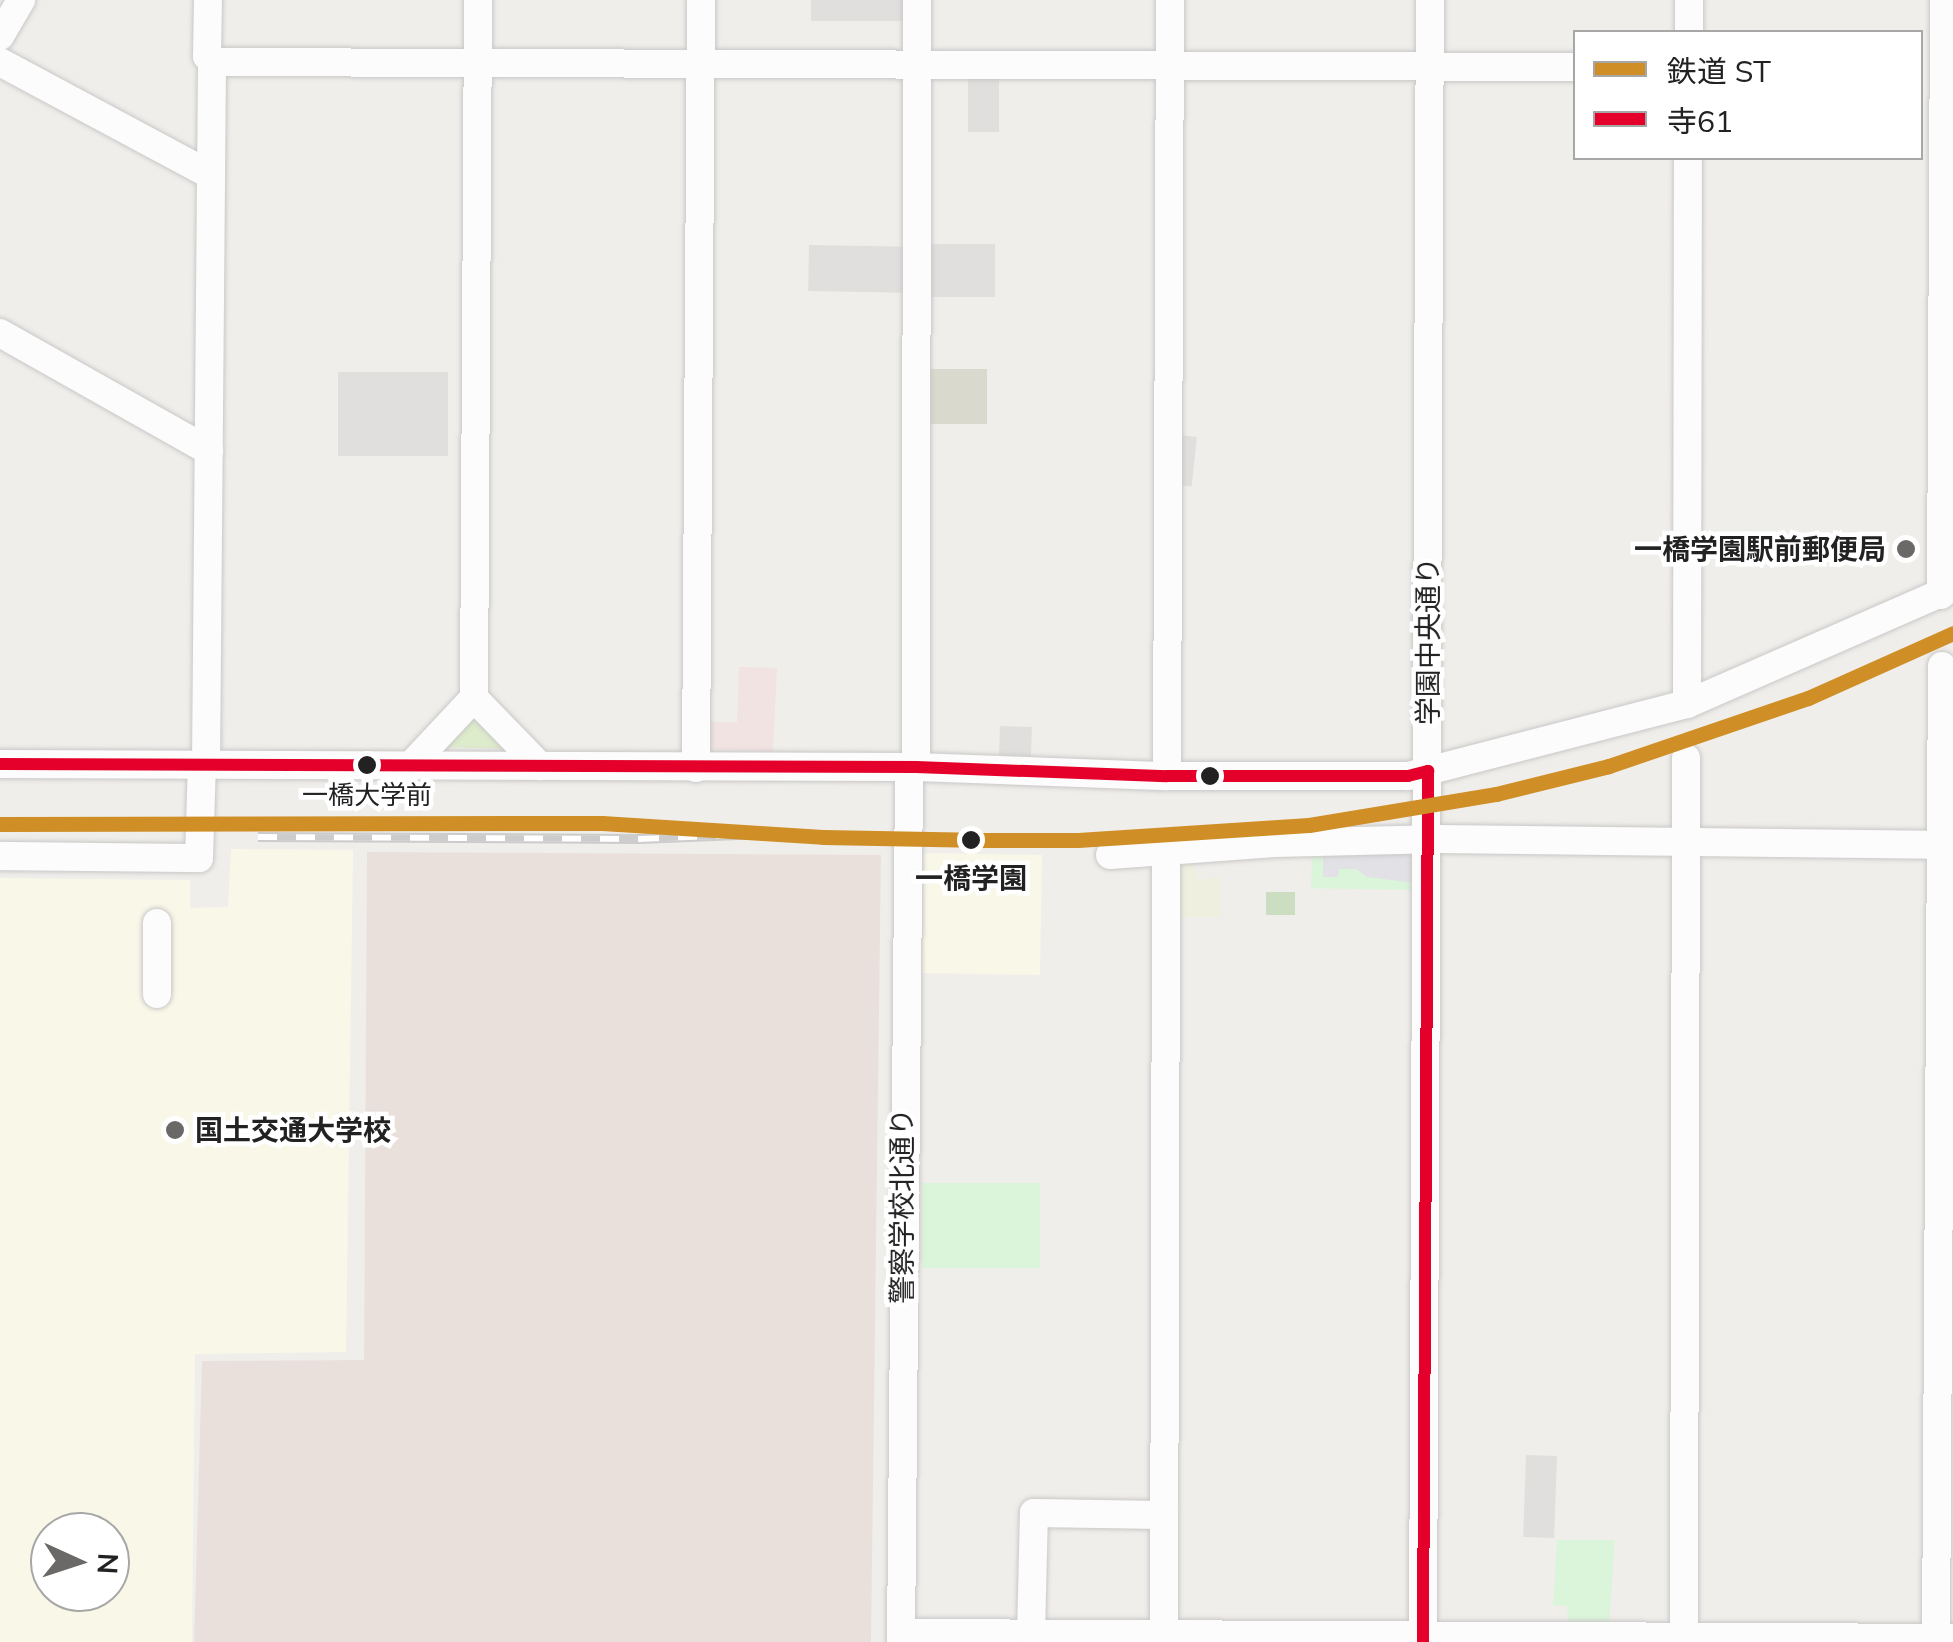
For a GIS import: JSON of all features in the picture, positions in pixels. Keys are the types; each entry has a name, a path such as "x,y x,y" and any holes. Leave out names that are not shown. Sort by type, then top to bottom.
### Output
{"street":[{"path":"0,36 21,0"},
{"path":"0,856 200,858 212,62 207,56 208,0"},
{"path":"410,765 474,698 478,0"},
{"path":"696,768 700,0"},
{"name":"警察学校北通り","path":"901,1638 918,0"},
{"path":"1167,776 1170,0"},
{"name":"学園中央通り","path":"1423,1639 1430,0"},
{"path":"1689,0 1689,30"},
{"path":"0,764 912,768 1167,776 1408,776 1686,704 1947,592 1939,69 1944,0"},
{"path":"0,62 209,174"},
{"path":"212,62 1573,67"},
{"path":"1686,704 1688,160"},
{"path":"0,332 208,451"},
{"path":"901,1638 1030,1634 1164,1638 1942,1639 1946,845 1942,666"},
{"path":"474,698 540,766"},
{"path":"1684,1639 1686,758"},
{"path":"1110,855 1276,843 1688,839 1946,845"},
{"path":"1164,1638 1166,853"},
{"path":"157,923 157,994"},
{"path":"1030,1634 1034,1513 1164,1515"}],"shaded area":[{"path":"811,0 909,0 909,21 811,21"},
{"path":"968,77 999,77 999,132 968,132"},
{"path":"926,244 995,244 995,297 926,297"},
{"path":"809,245 909,247 908,293 808,291"},
{"path":"926,369 987,369 987,424 926,424"},
{"path":"338,372 448,372 448,456 338,456"},
{"path":"1179,435 1197,437 1192,487 1174,485"},
{"path":"739,667 777,668 773,752 703,749 703,722 737,722"},
{"path":"1000,726 1032,727 1031,756 999,755"},
{"path":"1323,842 1416,842 1415,883 1367,877 1356,869 1339,869 1338,877 1323,877"},
{"name":"国土交通大学校","path":"231,849 353,850 346,1352 195,1354 192,1642 0,1642 0,878 190,880 190,908 228,907"},
{"path":"367,852 881,855 871,1642 194,1642 202,1361 364,1360"},
{"path":"924,853 1042,855 1040,975 922,973"},
{"path":"1526,1455 1557,1456 1554,1538 1523,1537"}],"green space":[{"path":"475,716 508,749 446,747"},
{"path":"1312,840 1416,842 1415,890 1311,888"},
{"path":"1195,862 1198,880 1219,877 1221,917 1175,917 1176,868 1180,863"},
{"path":"1266,892 1295,892 1295,915 1266,915"},
{"path":"922,1183 1040,1183 1040,1268 922,1268"},
{"path":"1557,1540 1615,1540 1609,1624 1568,1622 1567,1606 1553,1605"}],"railway":[{"path":"258,837 640,839 763,834"}],"rail line":[{"name":"ST","path":"0,824 602,823 823,837 985,840 1078,840 1309,825 1496,794 1609,766 1808,698 1953,633"}],"transit line":[{"name":"寺61","path":"0,764 916,767 1167,776 1408,776 1428,771 1423,1642"}],"place":[{"name":"一橋学園駅前郵便局","path":"1906,549"},
{"name":"一橋大学前","path":"367,765"},
{"name":"一橋学園","path":"971,840"},
{"name":"国土交通大学校","path":"175,1130"}]}
